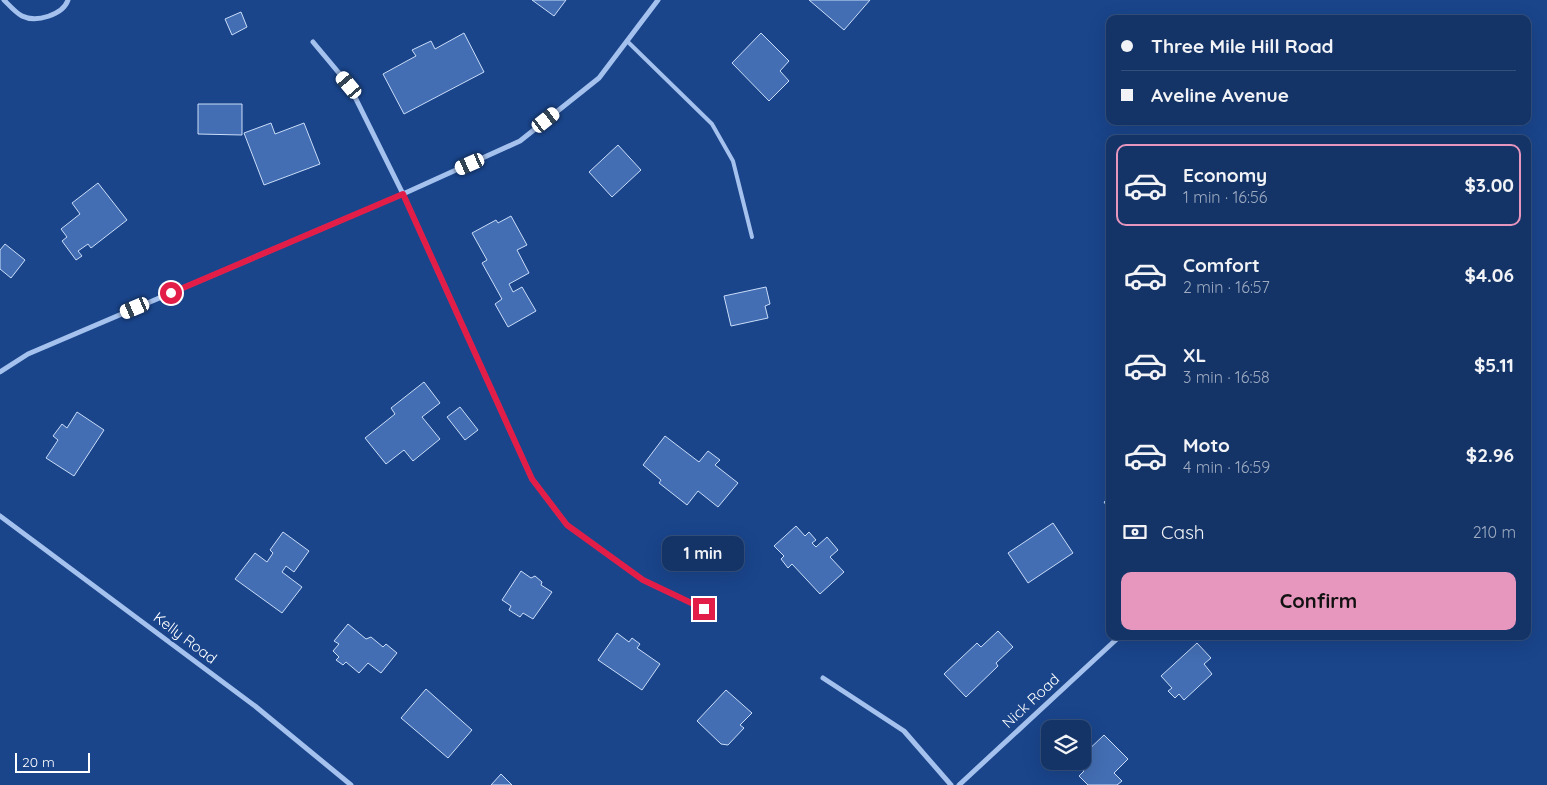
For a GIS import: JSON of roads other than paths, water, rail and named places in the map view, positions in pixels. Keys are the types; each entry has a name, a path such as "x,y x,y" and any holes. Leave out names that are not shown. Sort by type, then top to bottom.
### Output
{"street":[{"path":"4,0 23,17 46,18 67,4 68,0"},
{"path":"0,372 28,354 403,194 520,141 599,78 658,0"},
{"path":"313,42 349,85 403,194 532,479 567,525 643,580 704,609"},
{"name":"Kelly Road","path":"0,516 255,706 351,785"},
{"name":"Nick Road","path":"959,785 1116,640"},
{"path":"824,678 904,731 951,785"}],"lane":[{"path":"627,41 712,124 733,162 752,237"}]}
